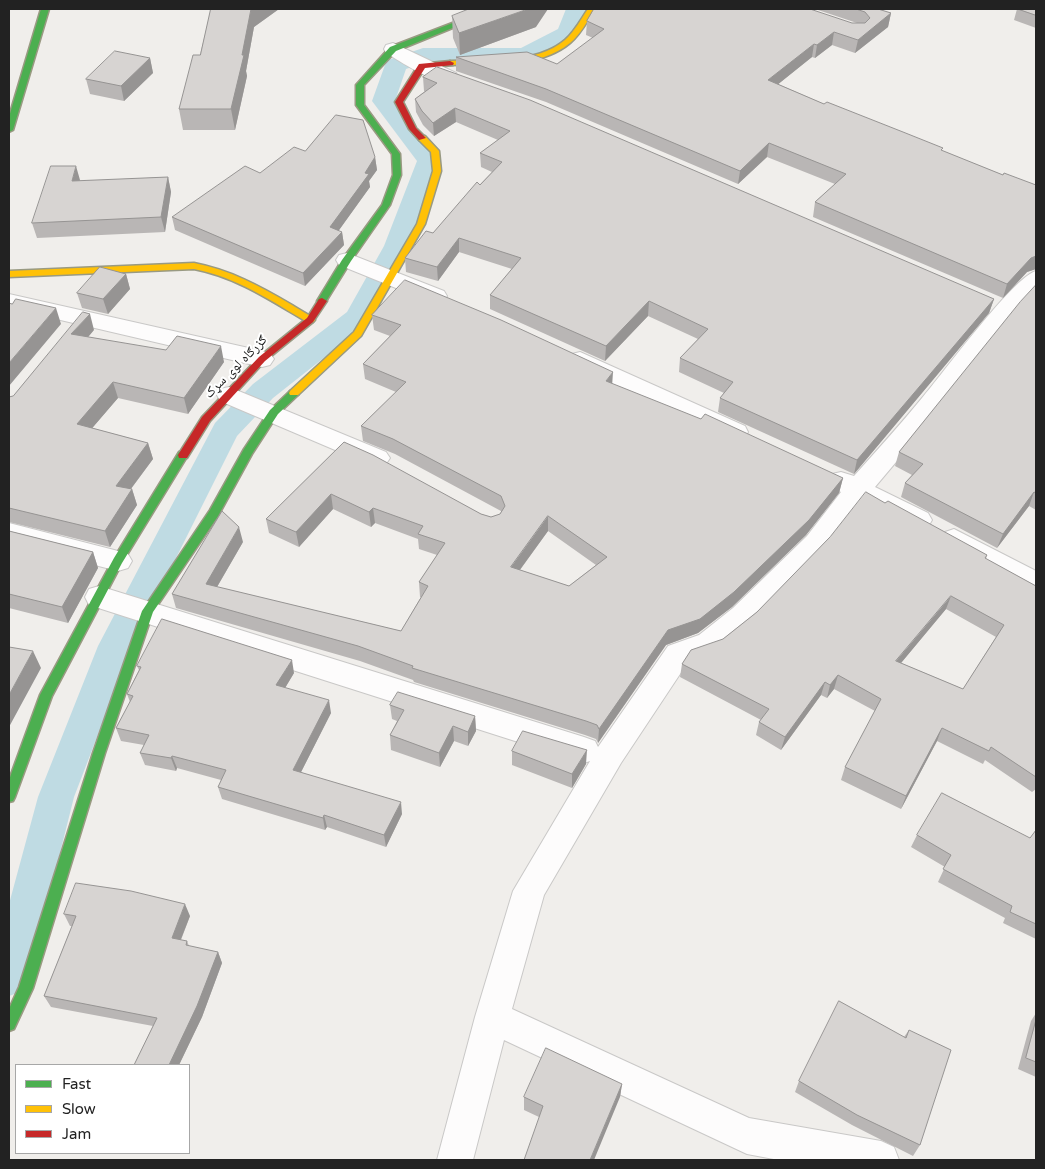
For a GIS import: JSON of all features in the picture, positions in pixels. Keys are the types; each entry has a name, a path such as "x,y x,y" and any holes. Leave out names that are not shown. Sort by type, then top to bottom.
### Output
{"street":[{"path":"9,130 45,9"},
{"name":"ګزرګاه لوی سړک","path":"9,797 46,695 118,561 206,419 262,359 310,320 347,260 386,205 397,175 396,154 360,105 360,85 495,9"},
{"path":"407,57 445,62 539,56 560,47 576,34 590,9"},
{"path":"407,57 471,86"},
{"path":"9,1024 26,988 99,753 148,611 214,513 248,452 274,412 358,334 421,224 437,171 435,151 413,129 399,102 409,84 420,72 407,57"},
{"path":"347,260 455,304"},
{"path":"9,274 213,267 245,281 310,320"},
{"path":"455,1160 492,1017 529,891 610,754 678,654 709,643 743,616 816,543 858,489 930,405 996,306 1036,278"},
{"path":"9,301 262,359"},
{"path":"63,340 81,318"},
{"path":"555,348 760,443"},
{"path":"229,395 274,412 402,471"},
{"path":"822,472 858,489 1036,584"},
{"path":"9,533 118,561"},
{"path":"99,597 584,750"},
{"path":"492,1017 747,1136 881,1160"}],"building":[{"path":"211,9 251,9 242,55 244,55 231,109 179,109 193,55 200,55"},
{"path":"469,9 528,9 459,33 452,16"},
{"path":"594,9 810,9 852,23 865,23 870,18 865,12 856,9 878,9 891,13 858,40 834,32 817,45 814,44 768,80 824,104 827,102 943,148 941,150 1003,175 1004,173 1036,185 1036,256 1031,258 1007,284 815,202 846,174 769,143 740,171 546,89 456,57 527,52 557,64 604,29 587,21"},
{"path":"1018,9 1036,9 1036,15"},
{"path":"115,51 150,58 121,86 86,79"},
{"path":"437,67 530,100 994,299 857,460 720,398 733,382 680,358 708,329 649,301 606,346 490,295 521,258 459,238 437,267 405,258 426,231 433,233 477,182 480,185 502,162 480,153 510,131 455,108 433,123 422,111 415,99 437,83 423,77"},
{"path":"336,115 363,120 375,157 365,173 369,174 330,227 342,232 303,273 172,217 245,166 260,173 294,147 305,151"},
{"path":"51,166 76,166 72,181 168,177 161,217 32,223"},
{"path":"100,267 126,274 103,299 77,293"},
{"path":"405,280 501,320 613,372 606,381 701,419 705,414 843,478 809,520 734,592 700,619 668,630 599,729 597,725 586,721 412,668 413,666 358,646 172,594 222,511 239,527 206,584 401,631 428,586 419,582 445,543 418,534 423,526 373,508 369,512 331,494 296,532 266,519 344,442 373,455 481,514 491,517 500,514 505,506 501,496 393,439 361,426 406,382 363,364 401,325 372,315","holes":["548,516 607,557 569,586 511,567"]},
{"path":"1036,285 1036,493 1034,492 1003,534 905,483 923,464 899,452 1020,302"},
{"path":"16,299 56,308 9,363 9,303 12,304"},
{"path":"83,312 90,314 71,334 166,350 177,336 221,346 184,398 113,382 77,424 148,443 116,486 132,489 105,531 9,508 9,397 13,396"},
{"path":"866,492 885,503 888,501 987,555 985,558 1036,586 1036,777 991,747 989,751 942,728 906,796 845,767 881,699 838,675 830,685 825,682 785,737 759,722 769,709 682,664 691,650 723,639 757,612 830,537","holes":["951,596 1004,625 963,689 896,661"]},
{"path":"9,531 93,552 62,607 9,594"},
{"path":"162,619 292,660 276,685 329,700 293,770 401,802 384,835 324,815 323,818 218,787 226,770 172,756 171,758 140,753 149,735 116,728 133,696 127,694 141,667 137,666"},
{"path":"9,647 33,651 9,695"},
{"path":"398,692 475,716 468,732 453,726 439,753 390,735 404,710 390,705"},
{"path":"523,731 587,750 572,774 512,751"},
{"path":"942,793 1030,838 1036,830 1036,924 1010,912 1012,906 943,869 951,855 917,835"},
{"path":"76,883 131,891 185,904 172,938 187,941 186,945 218,952 197,1006 169,1064 134,1064 157,1018 44,996 76,916 64,914"},
{"path":"839,1001 906,1038 909,1030 951,1050 920,1145 857,1115 799,1081"},
{"path":"1036,1020 1036,1062 1026,1058"},
{"path":"546,1048 622,1084 590,1160 524,1160 543,1106 524,1097"}],"waterway":[{"path":"9,977 56,797 115,646 225,430 263,391 358,317 397,246 429,161 383,101 396,65 423,55 525,55 567,33 576,9"}],"traffic: fast":[{"path":"9,130 45,9"},
{"path":"322,301 347,260 386,205 397,175 396,154 360,105 360,85 393,49 495,9"},
{"path":"9,1024 26,988 99,753 148,611 214,513 248,452 274,412 294,393"},
{"path":"9,797 46,695 118,561 183,455"}],"traffic: slow":[{"path":"450,63 494,62 526,58 555,50 573,36 591,9"},
{"path":"294,393 358,334 421,224 437,171 435,151 422,138"},
{"path":"9,274 194,266 210,269 240,280 310,320"}],"traffic: jam":[{"path":"422,138 413,129 399,102 422,66 450,63"},
{"path":"183,455 206,419 262,359 310,320 322,301"}]}
